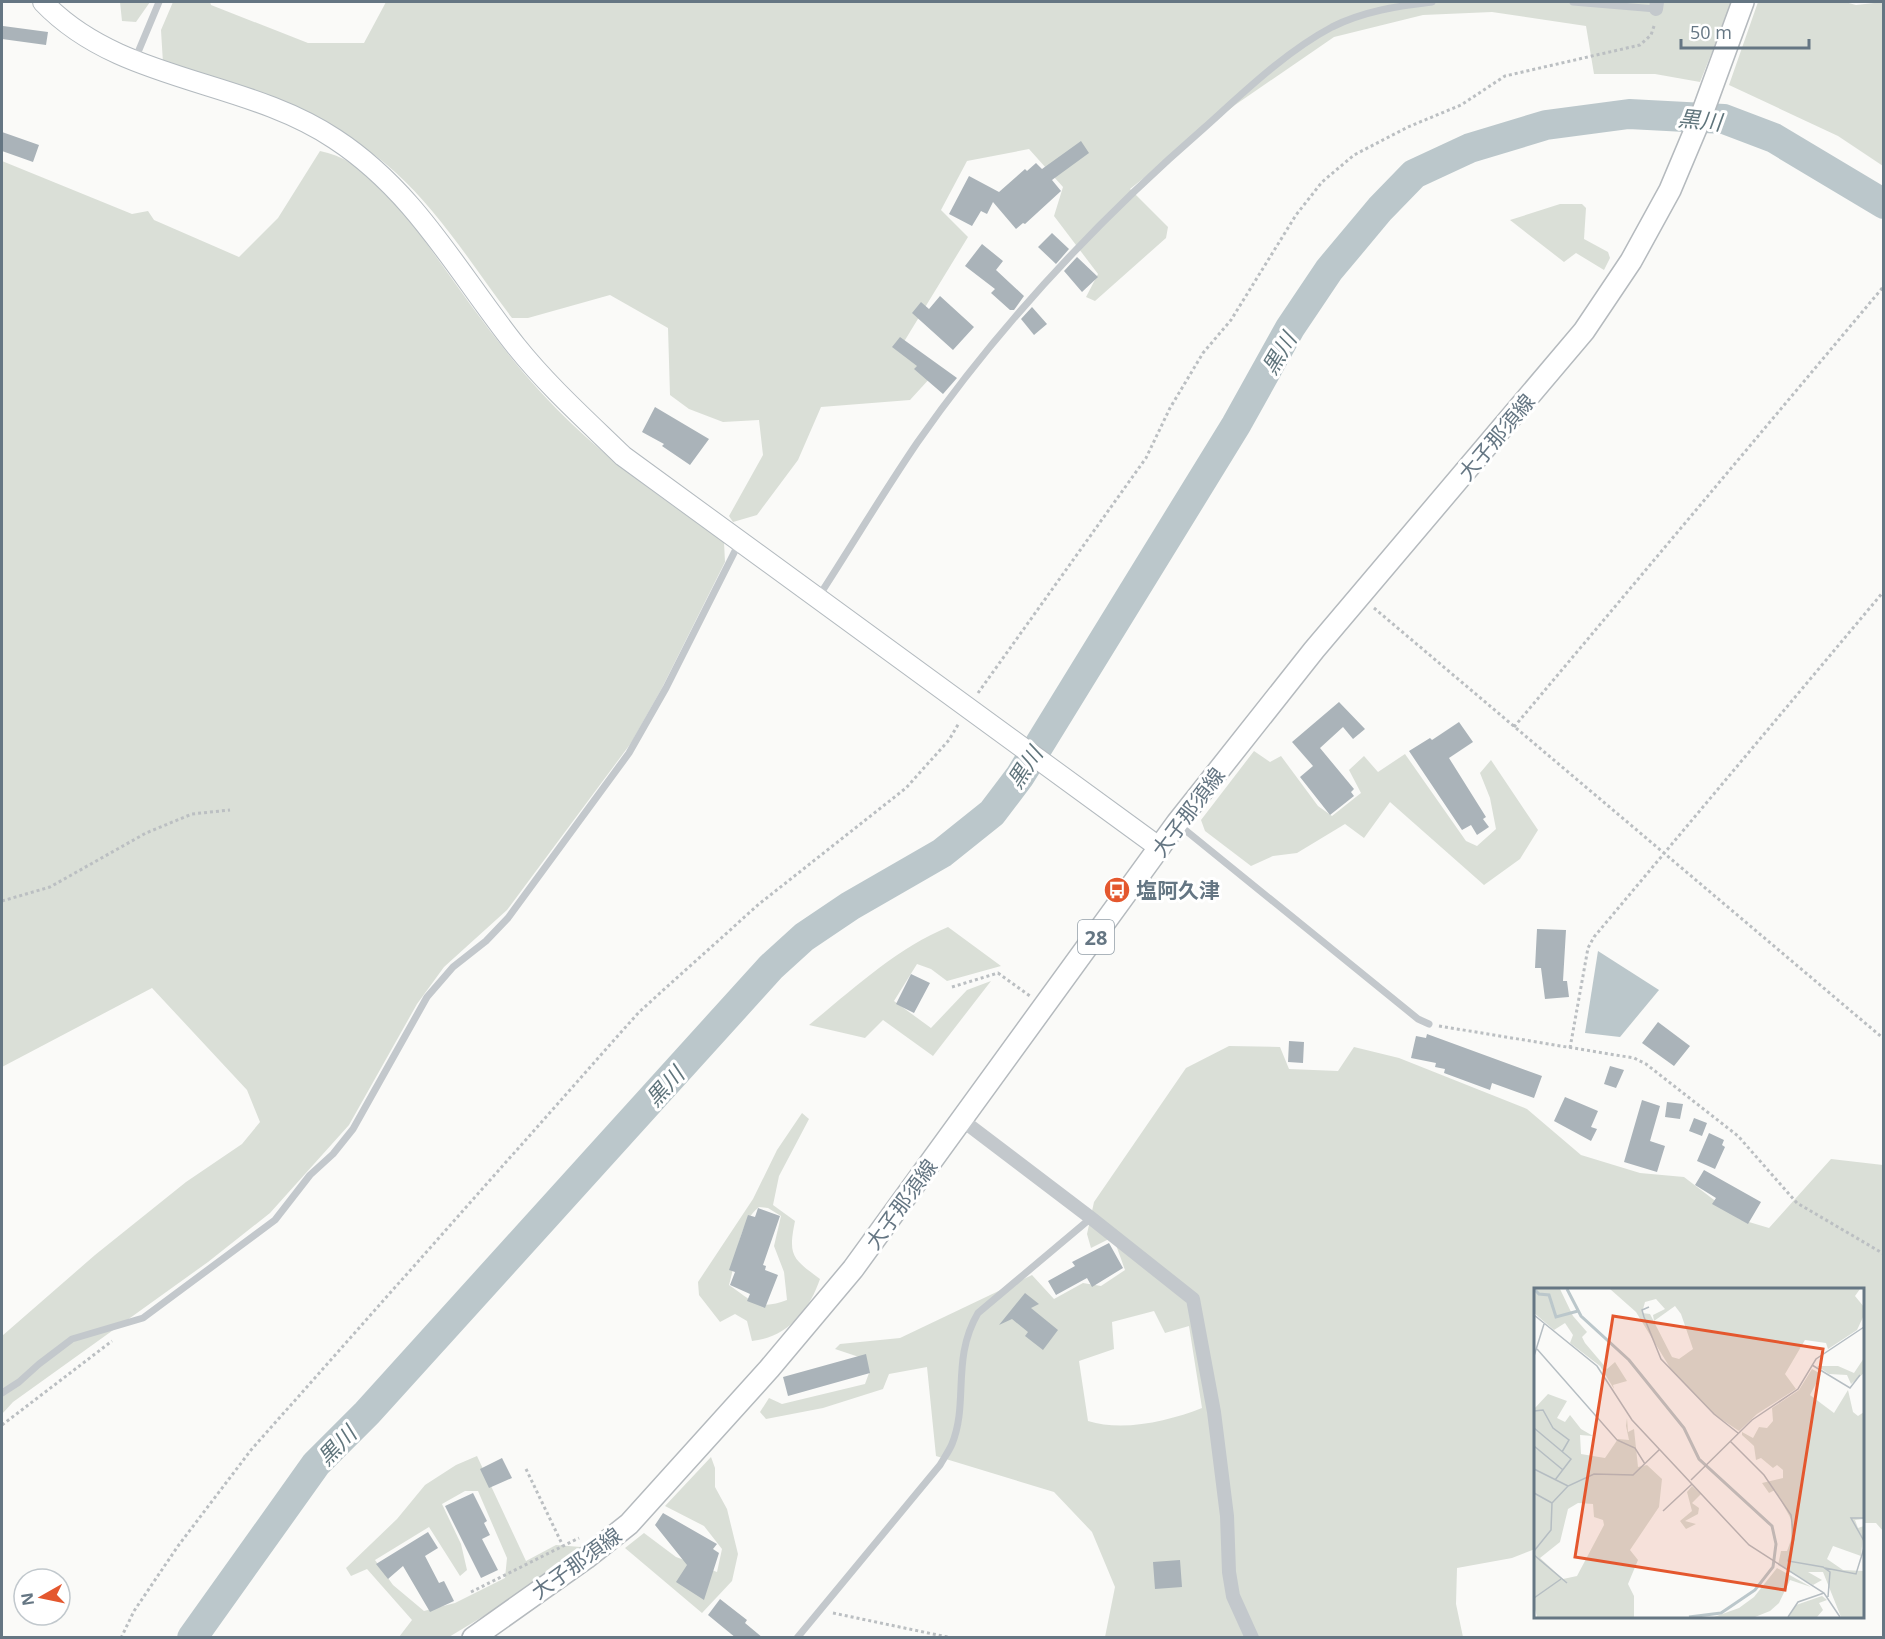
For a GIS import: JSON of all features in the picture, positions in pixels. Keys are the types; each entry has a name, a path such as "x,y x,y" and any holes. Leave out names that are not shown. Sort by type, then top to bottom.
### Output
{"main road":[{"name":"大子那須線","path":"473,1638 586,1558 629,1524 747,1394 853,1269 1177,824 1314,650 1584,331 1631,261 1670,190 1717,75 1743,2"}],"street":[{"path":"43,2 84,37 135,62 249,97 285,112 335,138 384,176 424,220 516,346 559,396 623,456 1160,848"},
{"path":"962,1120 1193,1299 1214,1412 1227,1516 1228,1572 1233,1596 1252,1638"}],"lane":[{"path":"135,62 159,2"},
{"path":"818,599 917,444 957,390 1053,275 1161,165 1236,99 1324,32 1375,10 1432,2"},
{"path":"1573,2 1657,5"},
{"path":"2,1393 72,1339 142,1318 275,1220 310,1174 333,1154 353,1128 427,997 453,967 486,941 508,918 629,753 666,688 740,543"},
{"path":"1177,824 1418,1019 1429,1024"},
{"path":"796,1638 940,1465 952,1444 957,1424 963,1351 969,1329 978,1313 1091,1218"}],"path":[{"path":"121,1638 134,1611 178,1546 251,1450 639,1012 759,904 906,788 949,740 1146,458 1170,408 1203,353 1231,320 1296,215 1322,182 1354,156 1408,127 1461,105 1505,76 1640,45 1651,35 1657,5"},
{"path":"1514,727 1884,286"},
{"path":"1570,1048 1588,948 1663,853 1884,591"},
{"path":"1360,597 1884,1039"},
{"path":"2,901 50,887 146,833 192,814 230,810"},
{"path":"952,987 999,973 1045,1008"},
{"path":"1429,1024 1634,1058 1646,1064 1738,1136 1797,1203 1884,1254"},
{"path":"2,1425 114,1339"},
{"path":"526,1469 563,1546"},
{"path":"471,1592 580,1537"},
{"path":"819,1610 952,1638"}],"shaded area":[{"path":"120,2 150,2 136,22 122,21"},
{"path":"173,2 210,2 211,5 308,43 364,43 386,2 1732,2 1700,82 1655,74 1594,74 1586,26 1492,12 1423,15 1334,37 1235,105 1130,189 1168,227 1166,238 1095,301 1086,297 1098,274 1054,216 1063,187 1029,149 967,161 941,210 968,237 902,345 931,377 910,400 821,407 798,460 757,515 733,522 729,516 763,455 759,420 723,422 689,409 670,395 668,328 610,295 528,318 512,318 457,242 412,188 370,151 315,119 285,106 163,63 161,30"},
{"path":"1758,2 1845,2 1856,5 1883,2 1883,166 1838,136 1729,85"},
{"path":"320,151 336,155 364,172 388,195 530,381 573,425 627,472 724,542 725,562 662,688 631,743 507,910 444,967 417,1004 349,1125 270,1213 208,1262 13,1402 2,1414 2,1336 95,1255 186,1182 242,1144 260,1122 247,1090 152,988 2,1067 2,161 132,214 148,211 154,220 239,257 278,218"},
{"path":"1560,204 1582,204 1586,208 1584,239 1608,252 1610,258 1604,270 1576,253 1564,262 1510,220"},
{"path":"1254,751 1270,762 1281,756 1318,806 1332,816 1361,793 1349,770 1364,756 1378,772 1405,754 1466,841 1477,846 1496,829 1490,798 1480,773 1491,760 1538,830 1520,859 1484,885 1390,802 1364,838 1345,824 1297,853 1273,856 1251,866 1205,831 1201,820"},
{"path":"948,927 1001,966 947,981 931,969 917,964 894,1001 931,1028 967,990 991,981 933,1056 883,1020 865,1038 809,1025 893,958"},
{"path":"1598,951 1659,990 1620,1037 1585,1033"},
{"path":"1229,1046 1280,1047 1289,1069 1338,1071 1354,1047 1399,1058 1527,1109 1581,1155 1640,1173 1684,1177 1739,1219 1769,1228 1831,1159 1883,1165 1883,1531 1876,1523 1864,1523 1864,1288 1534,1288 1534,1549 1512,1558 1457,1568 1456,1604 1463,1637 1105,1637 1115,1587 1092,1532 1054,1492 936,1456 927,1367 889,1374 883,1389 823,1408 766,1419 760,1412 769,1398 782,1404 865,1384 869,1373 865,1359 835,1349 840,1344 900,1338 1032,1275 1054,1299 1083,1283 1101,1286 1125,1270 1116,1245 1109,1239 1091,1248 1087,1234 1094,1202 1186,1068","holes":["1154,1311 1165,1333 1189,1326 1202,1408 1161,1421 1131,1425 1088,1421 1079,1361 1114,1349 1112,1322"]},
{"path":"802,1113 809,1119 779,1176 773,1205 795,1221 792,1242 794,1255 803,1266 820,1279 810,1302 795,1320 776,1334 752,1341 747,1321 735,1314 720,1322 699,1295 698,1282 753,1199 777,1150","holes":["759,1207 768,1208 781,1216 774,1246 784,1272 787,1300 769,1305 756,1303 729,1285 746,1223"]},
{"path":"477,1456 526,1561 556,1545 581,1547 492,1611 449,1637 399,1637 412,1620 367,1569 351,1576 346,1568 397,1519 425,1485 456,1465","holes":["465,1491 478,1491 507,1558 505,1578 455,1603 424,1611 393,1585 375,1560 429,1527 460,1576 467,1570 461,1544 442,1504"]},
{"path":"711,1457 715,1468 715,1487 727,1509 738,1554 732,1581 702,1613 625,1548 644,1533 676,1557 717,1572 722,1549 704,1526 665,1506"}],"building":[{"path":"3,26 48,32 46,45 2,39"},
{"path":"2,132 39,145 33,162 2,151"},
{"path":"1081,141 1089,153 1052,180 1061,191 1025,224 1023,223 1016,229 993,202 987,214 981,211 972,226 949,214 969,176 999,192 1025,169 1027,171 1036,163 1042,169"},
{"path":"1052,233 1069,249 1056,264 1038,247"},
{"path":"982,244 1003,261 996,270 1024,296 1014,310 1010,310 991,293 995,289 965,266"},
{"path":"1077,257 1098,277 1082,292 1064,271"},
{"path":"940,296 974,327 953,350 912,313 921,302 929,309"},
{"path":"1032,307 1047,324 1034,335 1021,319"},
{"path":"900,337 957,378 943,394 914,369 917,366 892,347"},
{"path":"655,407 709,439 690,465 662,446 664,444 642,432"},
{"path":"1339,702 1365,729 1353,739 1343,727 1320,748 1354,789 1351,792 1354,796 1330,815 1300,777 1313,766 1292,742"},
{"path":"1459,722 1473,742 1449,758 1486,817 1483,819 1489,827 1477,835 1471,825 1462,830 1409,751 1430,738 1432,740"},
{"path":"1537,929 1566,930 1563,981 1567,981 1569,997 1545,999 1541,968 1535,968"},
{"path":"911,974 930,983 914,1013 896,1004"},
{"path":"1658,1022 1690,1046 1674,1066 1642,1043"},
{"path":"1427,1034 1542,1076 1534,1098 1492,1083 1490,1090 1444,1073 1445,1069 1435,1067 1436,1063 1411,1058 1416,1036 1426,1038"},
{"path":"1289,1041 1304,1042 1303,1063 1288,1062"},
{"path":"1610,1066 1624,1070 1616,1088 1604,1084"},
{"path":"1565,1097 1598,1111 1591,1127 1597,1129 1591,1141 1554,1121"},
{"path":"1642,1100 1660,1106 1650,1141 1665,1146 1657,1172 1624,1162"},
{"path":"1667,1102 1683,1104 1680,1119 1665,1117"},
{"path":"1694,1118 1707,1123 1702,1136 1689,1131"},
{"path":"1709,1133 1724,1140 1722,1145 1725,1147 1715,1169 1697,1161"},
{"path":"1704,1170 1761,1202 1748,1224 1712,1204 1716,1198 1695,1185"},
{"path":"758,1208 780,1216 763,1265 766,1266 765,1270 778,1275 765,1308 747,1301 750,1294 730,1285 735,1272 729,1270 748,1215 755,1217"},
{"path":"1109,1243 1123,1268 1092,1287 1087,1278 1056,1295 1048,1281 1075,1266 1072,1262"},
{"path":"1025,1293 1039,1304 1031,1308 1058,1330 1043,1350 1025,1336 1028,1332 1012,1319 999,1325"},
{"path":"866,1354 870,1373 788,1396 783,1377"},
{"path":"502,1458 512,1478 489,1488 480,1469"},
{"path":"473,1493 487,1521 484,1523 490,1535 482,1539 498,1570 481,1578 445,1506"},
{"path":"663,1513 717,1544 713,1549 719,1553 704,1600 676,1582 687,1565 655,1525"},
{"path":"428,1532 438,1548 425,1556 439,1583 444,1581 454,1601 430,1612 403,1566 388,1579 376,1564"},
{"path":"1180,1560 1182,1587 1155,1589 1153,1562"},
{"path":"720,1599 747,1620 745,1623 763,1638 736,1638 708,1615"}],"waterway":[{"name":"黒川","path":"192,1638 316,1464 367,1413 771,967 804,937 850,906 942,853 992,813 1020,776 1236,425 1290,328 1329,270 1380,209 1414,174 1470,148 1546,125 1629,114 1724,119 1774,138 1884,204"}],"place":[{"name":"塩阿久津","path":"1117,890"}]}
